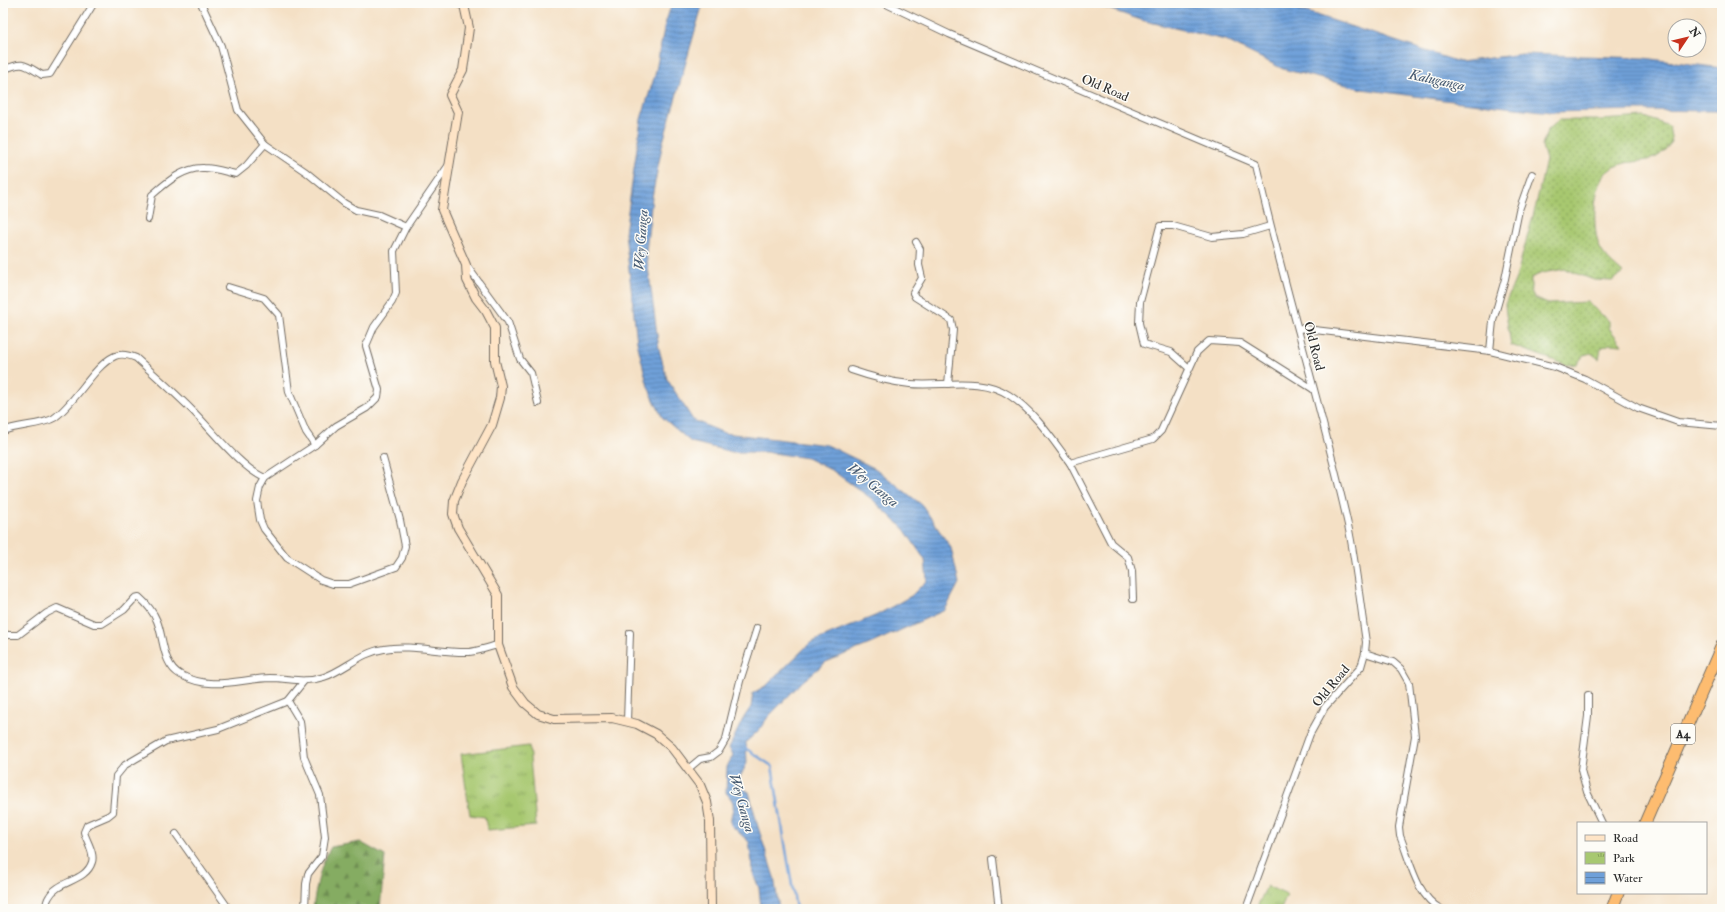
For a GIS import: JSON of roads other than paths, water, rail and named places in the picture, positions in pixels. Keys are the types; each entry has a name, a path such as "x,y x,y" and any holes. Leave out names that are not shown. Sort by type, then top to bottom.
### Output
{"highway":[{"name":"A4","path":"1645,822 1722,645"},
{"path":"1612,909 1618,894"}],"street":[{"path":"3,70 18,64 26,65 42,75 50,74 94,3"},
{"path":"201,3 221,46 238,110 265,144 306,172 344,203 356,210 379,215 406,228"},
{"path":"458,3 464,5 469,28 463,70 450,95 458,112 442,210 466,265 508,322 520,359 531,373 538,403"},
{"name":"Old Road","path":"884,3 949,34 1256,164 1270,226 1298,328 1348,526 1366,642 1366,654 1361,667 1325,707 1310,734 1246,909"},
{"path":"1717,3 1722,4"},
{"path":"148,219 152,194 173,177 196,168 206,168 236,174 246,166 265,144"},
{"path":"383,458 400,520 405,546 402,558 396,568 349,584 333,584 321,580 287,558 264,529 260,520 257,501 260,487 265,478 315,445 336,426 367,408 378,397 378,390 366,346 374,327 392,302 396,293 394,251 406,228 448,166"},
{"path":"1490,350 1493,321 1505,280 1519,210 1532,174"},
{"path":"1188,368 1171,352 1144,344 1139,324 1140,302 1160,226 1172,226 1212,237 1243,234 1270,226"},
{"path":"916,242 920,249 919,265 922,278 913,293 915,297 951,320 953,330 948,384"},
{"path":"466,265 467,280 486,311 494,328 495,361 501,386 500,398 492,425 462,481 454,501 453,514 458,528 498,595 498,645 513,687 525,703 538,714 554,719 612,718 627,721 637,724 656,734 672,748 700,785 707,802 710,821 711,909"},
{"path":"228,287 264,298 279,315 289,392 306,432 315,445"},
{"path":"1298,328 1490,350 1555,367 1585,379 1638,408 1693,424 1722,426"},
{"path":"1070,463 1153,439 1161,431 1188,368 1197,352 1209,341 1240,343 1313,389"},
{"path":"3,431 52,419 63,411 105,363 116,356 125,354 136,358 192,410 245,465 257,475 265,478"},
{"path":"851,370 876,379 912,384 982,384 1008,395 1038,421 1070,463 1111,543 1128,557 1132,571 1133,599"},
{"path":"3,632 7,635 18,635 56,608 94,624 102,624 124,610 135,598 140,597 150,607 157,622 167,659 179,674 199,682 213,684 271,678 304,682 325,677 371,652 384,649 404,647 470,652 498,645"},
{"path":"688,769 700,759 711,757 719,750 726,739 740,681 757,628"},
{"path":"627,721 630,633"},
{"path":"1366,654 1393,662 1401,669 1409,684 1415,736 1399,827 1400,836 1420,888 1433,905 1441,909"},
{"path":"46,909 48,897 55,890 85,874 93,862 92,854 84,832 86,825 108,816 113,812 116,776 125,765 166,741 218,729 288,701 304,682"},
{"path":"1588,695 1588,716 1581,770 1587,792 1602,822"},
{"path":"288,701 300,720 304,757 320,795 325,838 322,856 308,874 305,909"},
{"path":"176,834 229,909"},
{"path":"993,858 999,909"}],"water":[{"name":"Wey Ganga","path":"672,3 703,3 663,142 652,197 646,252 659,349 667,379 693,420 724,433 827,445 876,469 922,505 951,548 959,583 945,610 826,662 803,681 768,717 759,730 746,742 747,763 738,781 741,787 749,792 758,827 774,877 779,909 761,908 759,888 754,876 749,842 731,825 733,805 730,797 726,793 727,767 733,755 729,748 743,719 751,707 753,693 767,685 810,643 877,615 911,596 927,580 925,560 904,529 872,499 833,471 807,458 766,452 732,452 691,442 662,417 648,387 637,342 625,233 641,119 655,75 665,24"},
{"name":"Kaluganga","path":"1091,3 1280,3 1459,62 1522,54 1643,58 1722,68 1722,113 1716,111 1637,110 1551,112 1362,89 1283,69 1225,40 1141,20"}],"waterway":[{"path":"745,748 772,766 796,909"}]}
